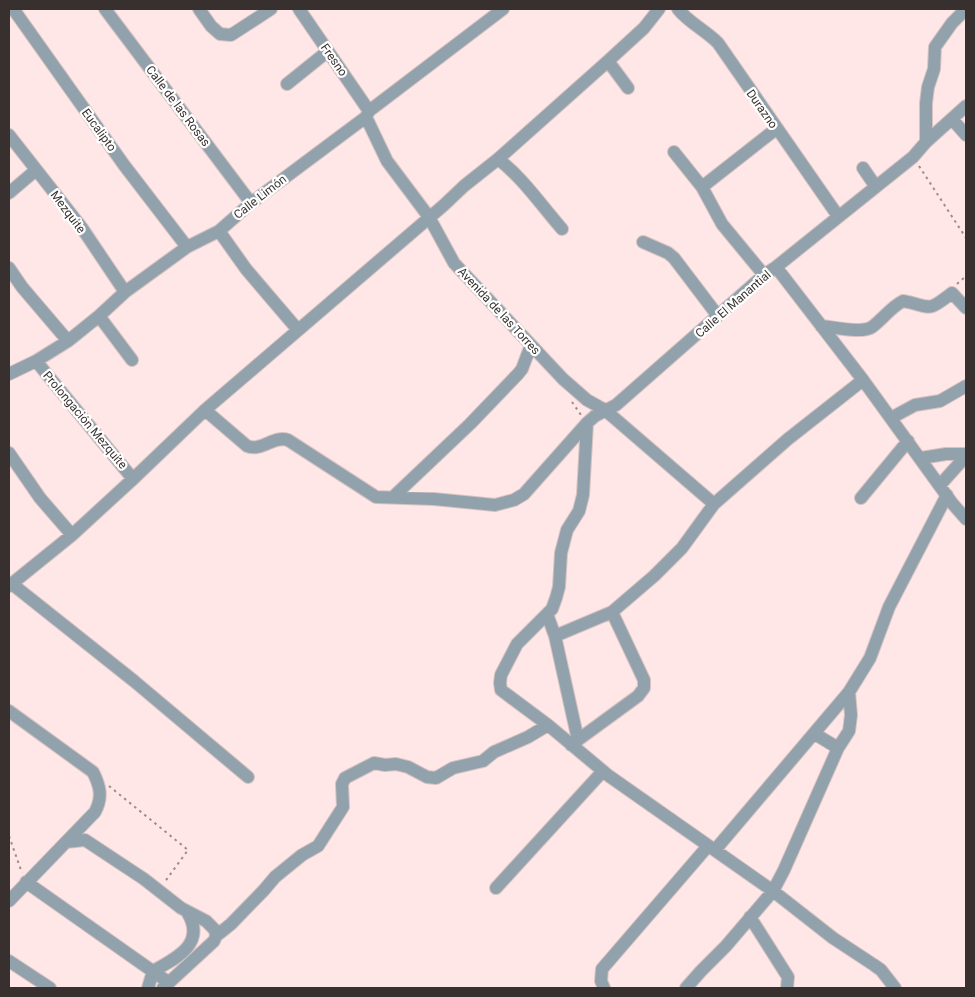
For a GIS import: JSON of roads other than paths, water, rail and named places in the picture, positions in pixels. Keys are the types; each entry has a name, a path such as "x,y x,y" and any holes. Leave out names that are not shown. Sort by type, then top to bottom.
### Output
{"street":[{"name":"Calle de las Rosas","path":"105,9 251,203"},
{"path":"199,9 211,26 220,34 231,35 271,9"},
{"name":"Fresno","path":"299,9 368,114"},
{"path":"248,777 134,681 10,585 72,534 134,479 205,410 608,61 644,28 659,9"},
{"name":"Durazno","path":"678,9 685,17 708,32 718,43 838,216"},
{"path":"926,142 926,103 928,87 934,69 933,52 947,29 966,9"},
{"name":"Eucalipto","path":"13,11 187,247"},
{"name":"Calle Limón","path":"9,374 36,361 68,341 125,292 187,247 218,231 251,203 368,114 495,11"},
{"path":"287,84 328,51"},
{"path":"608,61 628,88"},
{"name":"Calle El Manantial","path":"393,497 434,499 485,505 504,504 519,497 531,487 587,422 616,405 764,275 913,157 926,142 966,106"},
{"name":"Avenida de las Torres","path":"368,114 388,160 429,217 454,263 563,380 587,400 605,410 714,504"},
{"path":"952,119 966,135"},
{"path":"702,187 776,129"},
{"name":"Mezquite","path":"9,135 82,228 125,292"},
{"path":"674,152 702,187 722,224 764,275"},
{"path":"498,158 515,172 536,200 562,229"},
{"path":"863,168 876,187"},
{"path":"9,193 36,170"},
{"path":"218,231 246,269 298,330"},
{"path":"643,242 668,253 674,258 718,316"},
{"path":"776,267 966,518"},
{"path":"9,268 22,287 68,341"},
{"path":"821,326 862,330 871,328 896,304 902,301 926,308 935,306 952,292 966,308"},
{"path":"99,316 132,360"},
{"path":"205,410 251,448 277,439 285,439 373,496 381,498 393,497 470,424 522,370 531,345"},
{"name":"Prolongación Mezquite","path":"36,361 134,479"},
{"path":"555,636 612,612 654,576 682,548 714,504 788,439 863,380"},
{"path":"891,418 915,405 940,401 966,386"},
{"path":"587,422 583,495 580,511 567,530 556,598 552,609 517,644 501,675 501,690 548,725 575,742 602,771 773,891 833,938 881,970 895,988"},
{"path":"861,498 908,441"},
{"path":"9,453 40,498 72,534"},
{"path":"604,988 601,981 602,969 815,734 849,692 870,658 889,607 944,490 966,455 946,454 921,458"},
{"path":"575,742 638,696 644,688 644,680 612,612"},
{"path":"547,614 555,636 575,742"},
{"path":"686,988 726,946 773,891 838,748 849,731 851,715 849,692"},
{"path":"9,711 92,772 100,786 99,804 88,821 9,901"},
{"path":"26,882 153,971 166,985 214,941 216,936 231,924 275,877 302,855 318,846 344,807 342,784 345,778 374,763 385,766 396,764 408,767 427,778 436,778 453,768 483,761 494,752 528,737 548,725"},
{"path":"815,734 838,748"},
{"path":"496,888 602,771"},
{"path":"85,840 88,821"},
{"path":"66,842 85,840 187,912 206,921 215,930 216,936"},
{"path":"148,988 153,971 179,956 192,940 195,930 192,919 187,912"},
{"path":"750,916 788,977 787,988"},
{"path":"9,961 50,988"}]}
